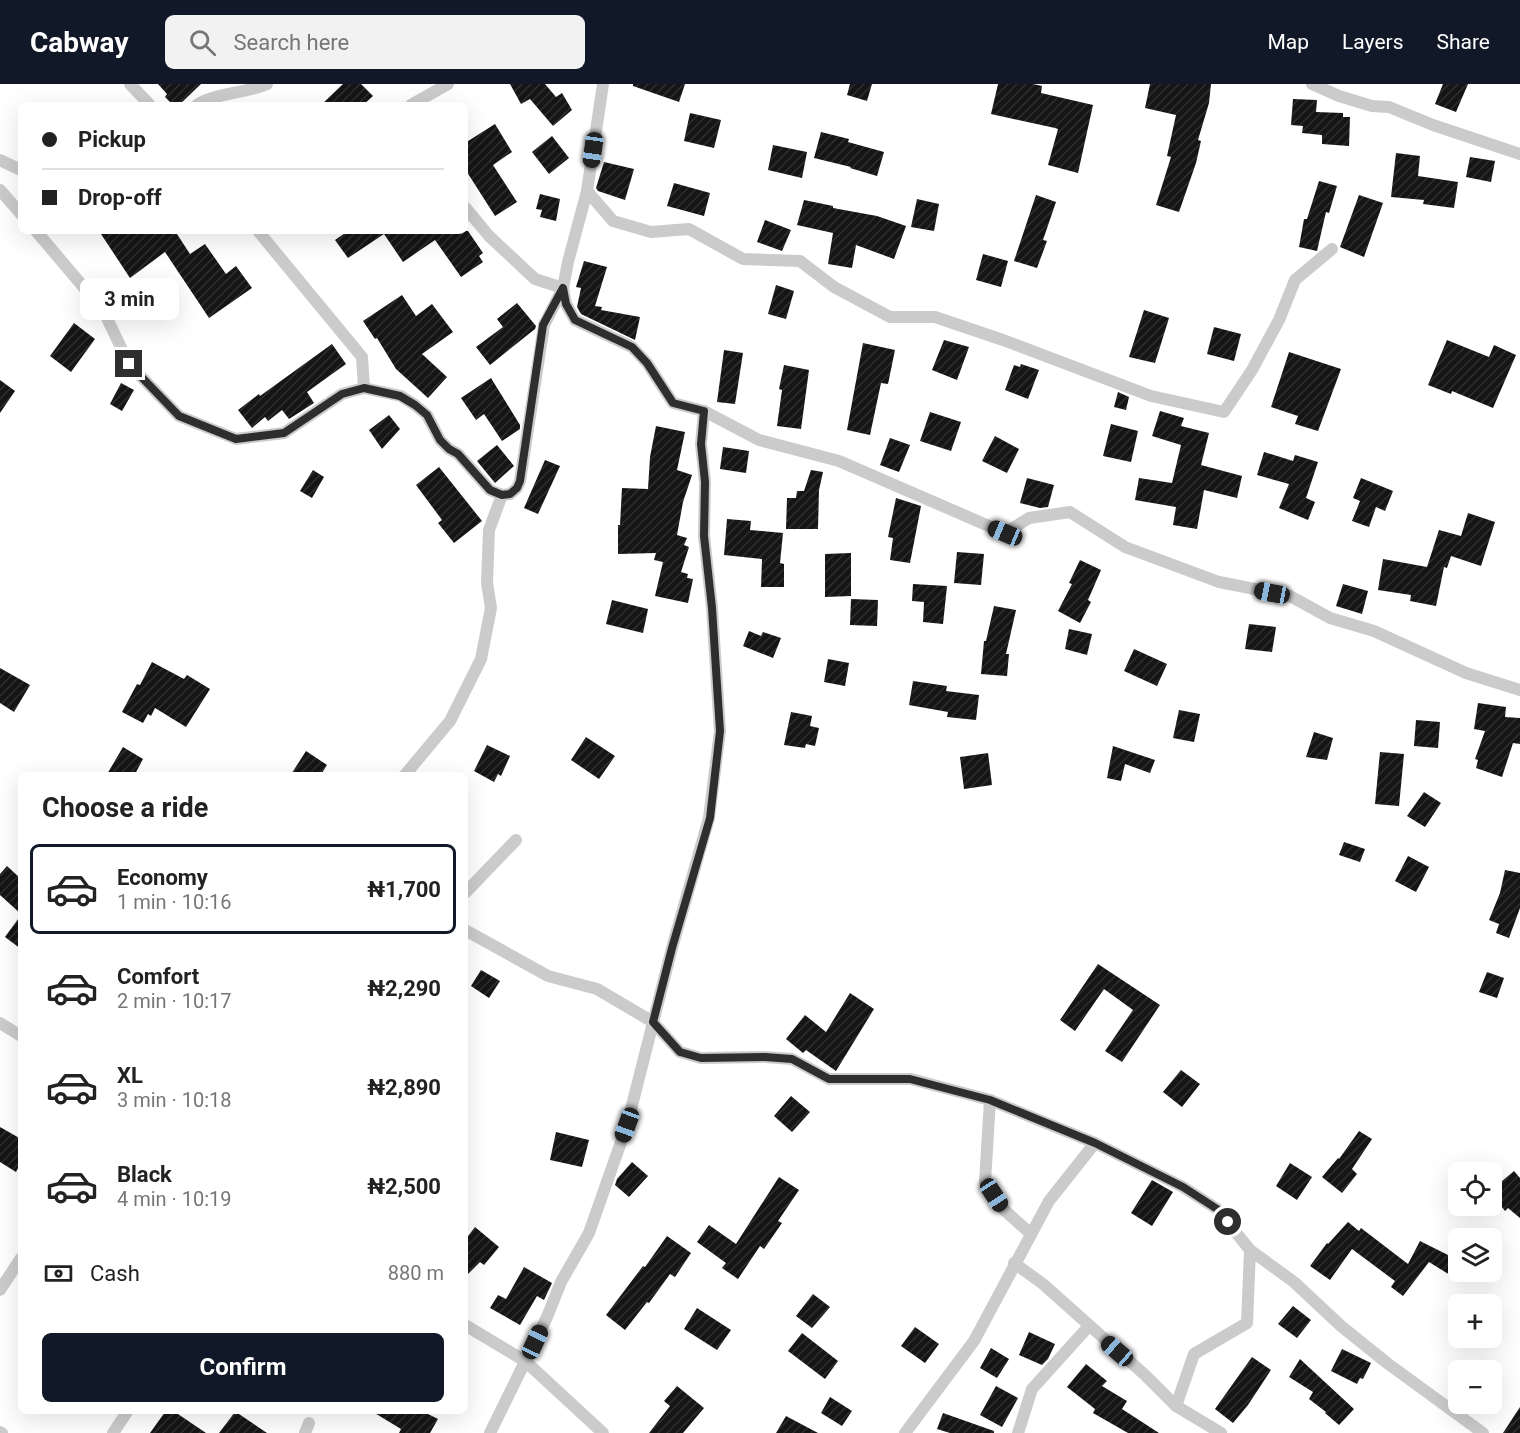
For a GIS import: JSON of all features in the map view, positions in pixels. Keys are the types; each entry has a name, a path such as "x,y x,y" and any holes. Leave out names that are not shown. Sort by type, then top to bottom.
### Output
{"street":[{"path":"130,84 147,102"},
{"path":"200,102 267,84"},
{"path":"416,102 448,84"},
{"path":"603,84 587,191 567,262 563,288 566,304 575,320 632,347 647,363 673,403 704,411 759,440 839,461 1005,533 1029,519 1070,512 1125,547 1219,582 1290,596 1330,618 1374,631 1466,673 1520,690"},
{"path":"1312,84 1339,96 1372,106 1389,107 1433,125 1520,154"},
{"path":"0,160 18,169"},
{"path":"0,190 18,211"},
{"path":"587,191 612,221 651,232 689,229 743,259 800,261 834,287 890,317 935,317 1151,396 1224,412 1252,370 1279,320 1295,280 1332,249"},
{"path":"468,211 489,236 535,279 563,288"},
{"path":"39,234 103,310 129,364 179,416 236,439 284,433 342,394 364,388 400,396 427,415 440,440 458,454 490,490 502,495 510,494 517,488 520,481 543,325 563,288"},
{"path":"260,234 362,357 364,388"},
{"path":"490,1433 547,1317 561,1282 589,1233 627,1125 672,948 710,818 720,731 712,608 704,536 705,482 701,444 704,411"},
{"path":"407,772 450,721 481,659 491,608 487,583 489,530 502,495"},
{"path":"468,890 516,840"},
{"path":"468,932 548,976 597,989 653,1022 680,1052 701,1058 792,1059 829,1079 910,1079 990,1100 1095,1143 1183,1187 1217,1209 1250,1250 1294,1282 1341,1326 1387,1363 1482,1433"},
{"path":"0,1023 18,1034"},
{"path":"990,1100 985,1182 1002,1208 1031,1234"},
{"path":"905,1433 974,1341 1049,1201 1095,1143"},
{"path":"1176,1406 1194,1354 1246,1323 1250,1250"},
{"path":"0,1290 18,1263"},
{"path":"1014,1263 1043,1284 1145,1375 1176,1406 1221,1433"},
{"path":"1017,1433 1032,1389 1089,1326"},
{"path":"468,1327 525,1361 603,1433"},
{"path":"113,1433 126,1414"}],"building":[{"path":"158,84 201,84 182,102 170,102 165,97 167,94"},
{"path":"343,84 361,84 373,96 366,102 324,102"},
{"path":"510,84 545,84 556,97 562,93 572,110 553,126 530,99 521,104"},
{"path":"633,84 685,84 679,102 633,86"},
{"path":"850,84 872,84 867,101 847,95"},
{"path":"998,84 1033,84 1042,86 1041,93 1093,105 1078,173 1048,165 1058,129 991,114"},
{"path":"1150,84 1211,84 1209,103 1198,140 1201,141 1196,163 1179,212 1156,205 1171,157 1167,156 1176,115 1145,108"},
{"path":"1443,84 1468,84 1456,112 1435,104"},
{"path":"1293,99 1317,100 1316,112 1343,113 1343,117 1350,117 1349,146 1322,144 1322,135 1302,133 1303,126 1291,125"},
{"path":"690,113 721,120 714,148 684,141"},
{"path":"495,124 512,152 493,165 517,202 495,216 468,174 468,141"},
{"path":"821,132 849,139 848,142 884,152 877,176 814,158"},
{"path":"552,136 569,158 549,174 532,152"},
{"path":"773,145 807,152 802,178 768,170"},
{"path":"1396,153 1420,156 1418,176 1458,182 1454,208 1423,204 1424,200 1391,197"},
{"path":"1470,157 1495,161 1491,182 1466,177"},
{"path":"604,162 634,169 625,200 598,191 596,188"},
{"path":"1319,181 1337,186 1329,213 1326,212 1317,251 1299,247 1304,219 1307,219"},
{"path":"674,183 710,193 704,216 667,206"},
{"path":"540,194 560,199 556,221 540,217 542,210 536,209"},
{"path":"1036,195 1056,202 1043,240 1047,241 1037,268 1014,261"},
{"path":"1359,195 1383,203 1364,257 1340,247"},
{"path":"917,199 939,204 934,231 911,227"},
{"path":"804,200 877,216 906,226 894,259 856,245 852,268 828,264 833,233 797,225"},
{"path":"765,220 791,230 782,251 757,242"},
{"path":"468,231 483,253 479,256 483,262 461,277 435,240 403,262 384,234 468,234"},
{"path":"101,234 177,234 190,254 205,244 226,274 236,266 252,288 209,318 165,252 130,278"},
{"path":"344,234 384,234 348,258 335,240"},
{"path":"983,254 1008,261 1001,287 976,280"},
{"path":"584,261 607,267 595,306 602,307 601,310 640,317 635,340 581,314 577,307 581,288 576,287"},
{"path":"776,285 794,291 786,319 768,314"},
{"path":"402,295 416,316 432,304 453,332 422,354 447,377 428,398 396,369 377,338 375,339 363,321"},
{"path":"517,303 536,326 535,329 490,365 476,347 503,327 497,319"},
{"path":"1144,310 1169,318 1155,363 1129,357"},
{"path":"74,323 95,339 71,372 50,356"},
{"path":"1214,327 1241,334 1234,361 1207,354"},
{"path":"944,340 969,347 957,380 932,370"},
{"path":"1447,340 1489,357 1494,345 1516,355 1493,408 1452,391 1451,394 1428,385"},
{"path":"863,343 895,350 888,384 881,383 870,435 847,430"},
{"path":"332,344 346,364 307,392 314,403 289,419 282,410 268,421 265,417 252,428 238,410"},
{"path":"724,350 743,353 735,404 717,402"},
{"path":"1289,352 1341,369 1318,431 1295,424 1298,416 1271,407"},
{"path":"1021,364 1039,370 1028,399 1005,390 1014,365 1020,367"},
{"path":"784,365 809,370 801,429 777,426 782,390 779,389"},
{"path":"491,378 520,425 520,429 502,441 484,414 476,420 461,398"},
{"path":"0,380 15,391 0,413"},
{"path":"121,383 134,390 122,411 110,404"},
{"path":"1118,392 1129,397 1126,410 1114,407"},
{"path":"1160,411 1184,418 1181,426 1209,433 1201,465 1242,476 1237,498 1204,490 1197,529 1173,525 1176,507 1135,500 1139,478 1172,483 1181,445 1152,436"},
{"path":"930,412 961,422 951,451 920,441"},
{"path":"389,415 400,429 382,449 369,430"},
{"path":"1111,424 1138,431 1131,462 1103,456"},
{"path":"656,426 685,432 677,470 692,475 683,502 677,535 687,538 684,545 689,547 681,572 688,574 687,578 693,579 688,603 655,596 663,562 654,560 656,553 618,554 622,488 648,489 650,457"},
{"path":"995,436 1019,449 1007,473 982,461"},
{"path":"890,438 910,445 899,472 880,465"},
{"path":"497,445 514,466 495,483 477,461"},
{"path":"723,447 749,451 746,473 720,469"},
{"path":"1264,452 1293,461 1295,455 1318,462 1306,498 1315,502 1308,520 1279,508 1289,484 1257,475"},
{"path":"545,460 560,466 538,514 524,508"},
{"path":"439,467 482,521 454,543 438,523 442,520 416,485"},
{"path":"313,470 324,477 312,498 300,491"},
{"path":"811,470 823,472 819,490 818,529 786,529 787,498 796,498 797,491 804,491"},
{"path":"1027,478 1054,485 1048,507 1040,508 1020,503"},
{"path":"1361,478 1393,491 1385,511 1376,507 1369,527 1352,521 1360,501 1353,498"},
{"path":"896,498 921,506 910,563 890,560 893,538 888,537"},
{"path":"1468,513 1495,522 1481,566 1451,556 1447,568 1444,567 1436,606 1410,601 1411,595 1378,590 1383,559 1427,567 1439,530 1461,536"},
{"path":"727,519 751,521 750,530 783,533 780,563 784,564 784,587 761,587 762,559 724,555"},
{"path":"957,552 984,554 981,585 954,583"},
{"path":"851,553 851,596 825,597 825,554"},
{"path":"1080,560 1101,570 1088,600 1091,602 1080,623 1058,611 1072,584 1069,583"},
{"path":"913,584 947,586 943,624 923,622 924,602 912,601"},
{"path":"1343,584 1368,591 1362,614 1336,606"},
{"path":"851,599 878,600 877,626 850,625"},
{"path":"612,600 648,609 643,633 606,624"},
{"path":"994,606 1016,610 1006,654 1009,654 1007,676 981,674 984,641 986,641"},
{"path":"1249,624 1276,627 1272,652 1245,649"},
{"path":"1069,629 1092,634 1087,655 1065,649"},
{"path":"749,631 761,636 763,632 781,638 773,658 743,646"},
{"path":"1134,649 1167,664 1157,686 1124,671"},
{"path":"828,659 849,663 845,686 824,682"},
{"path":"152,662 184,679 187,675 210,689 186,727 155,708 151,716 148,714 143,723 122,712"},
{"path":"0,668 30,685 14,712 0,703"},
{"path":"913,681 947,686 946,691 979,695 976,720 947,717 948,712 909,705"},
{"path":"1478,703 1506,707 1505,717 1520,718 1520,744 1513,743 1502,777 1476,768 1478,760 1475,759 1485,731 1474,729"},
{"path":"1179,710 1200,714 1194,742 1173,738"},
{"path":"791,712 812,716 810,726 819,728 815,746 806,744 805,748 784,745"},
{"path":"1416,720 1440,722 1438,748 1414,746"},
{"path":"1314,732 1333,738 1327,760 1306,757"},
{"path":"586,737 615,756 599,779 571,760"},
{"path":"487,745 510,756 501,776 498,774 494,782 474,771"},
{"path":"1113,746 1155,760 1150,773 1125,764 1121,781 1107,778"},
{"path":"123,747 143,759 136,772 108,772"},
{"path":"306,751 327,765 323,772 293,772"},
{"path":"1380,752 1404,754 1399,806 1375,804"},
{"path":"988,753 992,785 964,789 960,757"},
{"path":"1424,792 1441,803 1425,827 1407,816"},
{"path":"1344,842 1365,849 1360,862 1339,855"},
{"path":"1408,856 1429,867 1416,892 1395,881"},
{"path":"7,866 18,876 18,911 0,895 0,874"},
{"path":"1505,870 1520,873 1520,908 1509,938 1496,933 1499,924 1489,920 1500,893"},
{"path":"18,919 18,947 5,937"},
{"path":"1098,964 1160,1005 1122,1062 1105,1051 1133,1010 1104,989 1075,1031 1060,1020"},
{"path":"481,970 500,981 489,998 471,986"},
{"path":"1487,972 1504,978 1497,998 1479,992"},
{"path":"850,993 874,1009 836,1071 806,1050 803,1053 786,1039 805,1015 826,1032"},
{"path":"1181,1070 1200,1084 1182,1107 1163,1092"},
{"path":"791,1096 810,1112 792,1132 774,1116"},
{"path":"0,1127 18,1137 18,1168 16,1172 0,1162"},
{"path":"1359,1131 1372,1139 1352,1169 1357,1174 1342,1193 1322,1177 1339,1159"},
{"path":"556,1132 589,1140 582,1167 550,1160"},
{"path":"632,1162 648,1176 629,1197 615,1185 617,1179"},
{"path":"1290,1163 1312,1177 1297,1200 1276,1186"},
{"path":"1514,1171 1520,1178 1520,1218 1508,1208 1505,1211 1502,1207 1502,1181"},
{"path":"779,1177 799,1190 778,1221 782,1223 764,1249 760,1246 738,1279 722,1268 726,1263 697,1242 709,1225 736,1244"},
{"path":"1152,1180 1173,1192 1152,1226 1131,1213"},
{"path":"1348,1222 1359,1231 1361,1228 1408,1264 1420,1241 1448,1255 1448,1274 1429,1262 1403,1296 1391,1287 1395,1281 1352,1249 1330,1280 1310,1266"},
{"path":"475,1227 499,1247 484,1265 480,1262 468,1274 468,1236"},
{"path":"667,1236 691,1253 675,1277 670,1274 625,1330 606,1315"},
{"path":"524,1267 552,1283 544,1300 537,1296 520,1325 490,1308 498,1295 506,1299"},
{"path":"813,1294 830,1307 812,1328 796,1316"},
{"path":"1293,1306 1311,1320 1297,1338 1278,1324"},
{"path":"697,1308 731,1330 717,1350 684,1329"},
{"path":"915,1327 939,1344 925,1363 901,1346"},
{"path":"1029,1332 1055,1344 1048,1359 1042,1365 1019,1355"},
{"path":"802,1333 838,1361 825,1379 788,1351"},
{"path":"991,1348 1009,1359 997,1378 980,1368"},
{"path":"1342,1349 1371,1363 1363,1379 1360,1378 1357,1384 1331,1371"},
{"path":"1252,1357 1271,1370 1233,1423 1215,1409"},
{"path":"1300,1359 1354,1409 1339,1425 1309,1399 1313,1392 1289,1377"},
{"path":"1086,1364 1107,1381 1102,1386 1127,1401 1122,1409 1159,1433 1128,1433 1093,1413 1095,1409 1067,1387"},
{"path":"677,1386 704,1408 683,1433 649,1433 670,1406 664,1401"},
{"path":"996,1386 1018,1398 1002,1427 980,1415"},
{"path":"830,1397 852,1411 842,1426 821,1413"},
{"path":"1520,1407 1520,1433 1503,1433"},
{"path":"943,1413 994,1431 994,1433 950,1433 937,1429"},
{"path":"164,1414 178,1414 206,1433 150,1433"},
{"path":"233,1414 239,1414 267,1433 219,1433"},
{"path":"376,1414 428,1414 438,1419 430,1433 399,1433 401,1429"},
{"path":"786,1416 818,1433 776,1433"}],"route":[{"path":"129,364 179,416 236,439 284,433 342,394 364,388 400,396 427,415 440,440 458,454 490,490 502,495 510,494 517,488 520,481 543,325 563,288 566,304 575,320 632,347 647,363 673,403 704,411 701,444 705,482 704,536 712,608 720,731 710,818 653,1022 680,1052 701,1058 729,1056 792,1059 829,1079 910,1079 990,1100 1095,1143 1183,1187 1217,1209 1228,1222"}]}
